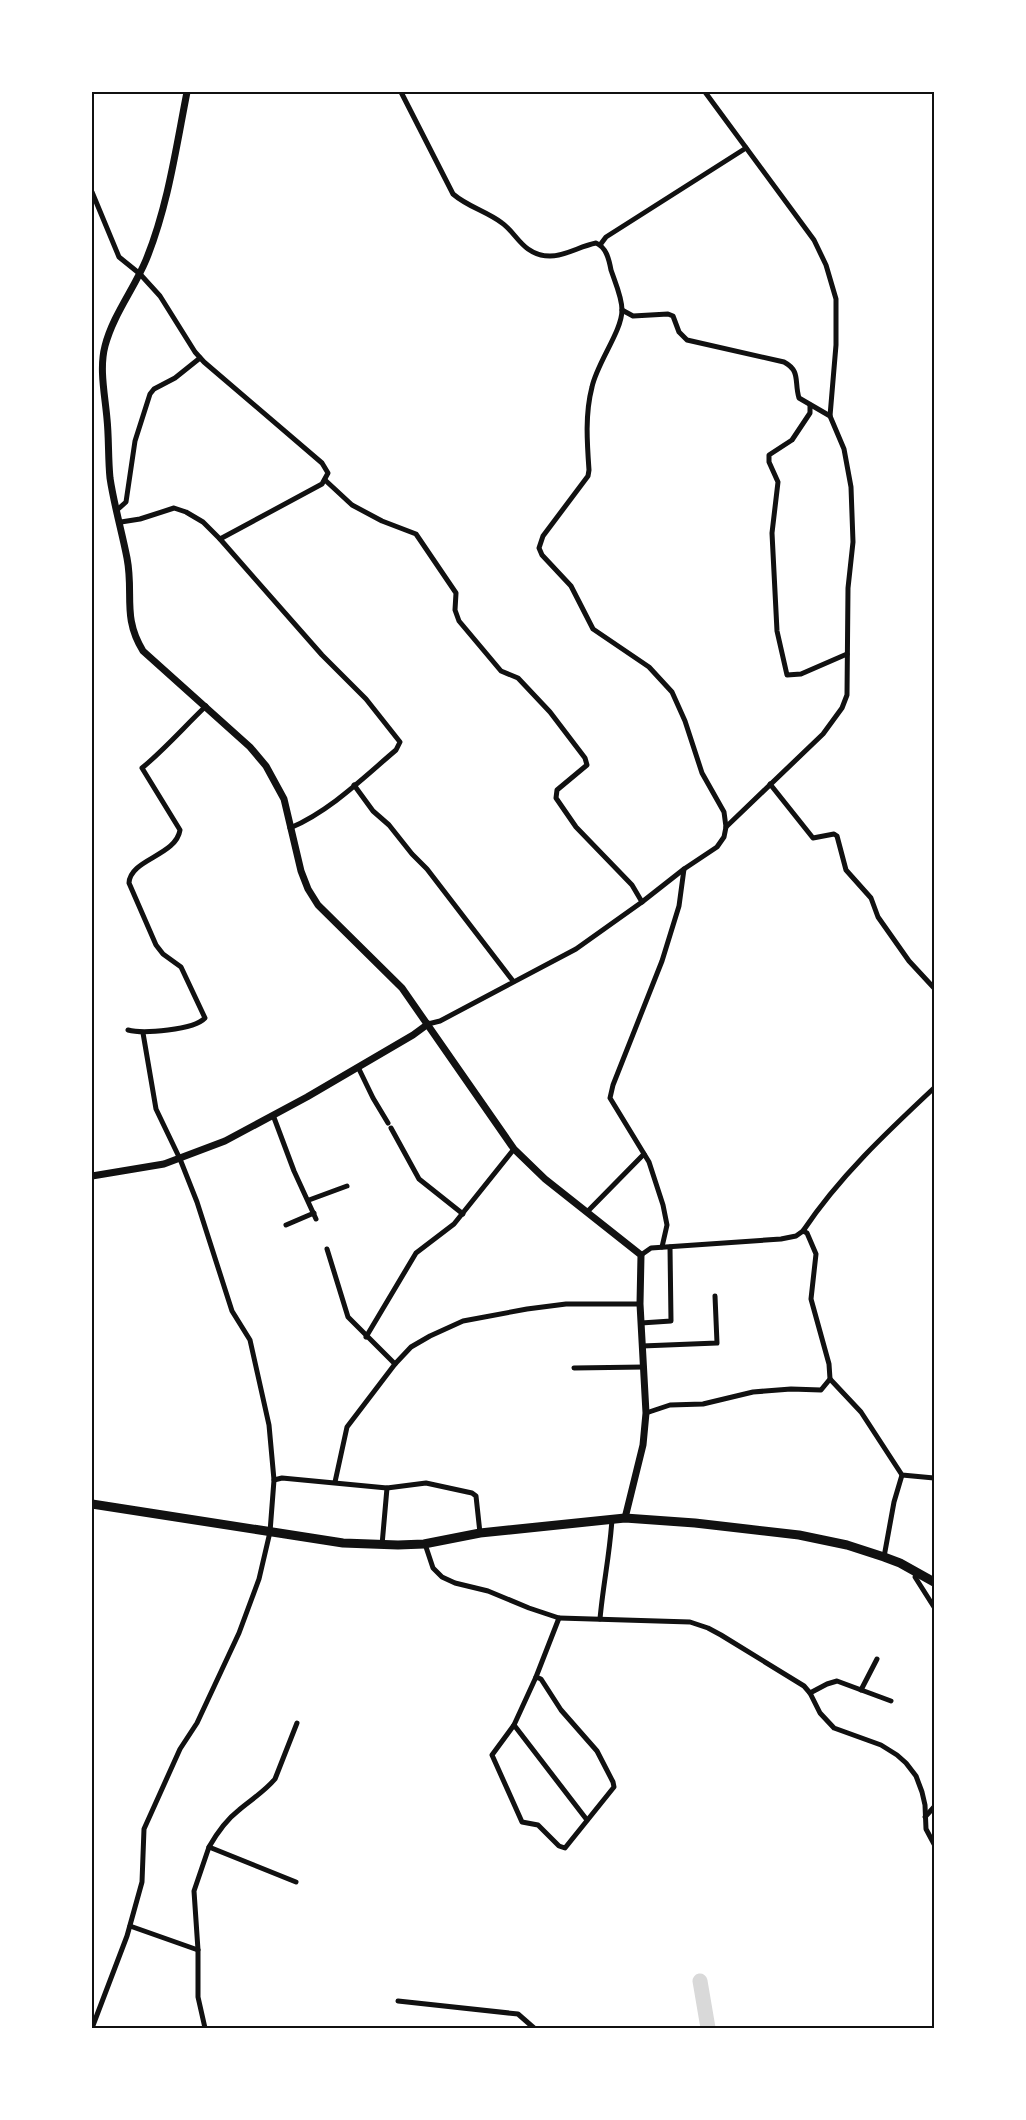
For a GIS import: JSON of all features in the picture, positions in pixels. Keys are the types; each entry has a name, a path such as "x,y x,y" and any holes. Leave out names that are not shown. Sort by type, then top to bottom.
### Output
{"highway":[{"path":"92,1504 343,1543 382,1545 424,1544 480,1533 625,1518 695,1523 799,1535 848,1545 884,1557 934,1582"}],"street":[{"path":"187,92 167,195 155,235 140,274 112,325 103,358 110,478 121,522 129,570 130,625 135,638 143,651 250,747 266,766 284,799 301,871 318,905 402,988 514,1149 545,1179 641,1255"},
{"path":"92,1176 164,1164 225,1141 358,1067 428,1024 440,1022 576,949 717,847 724,837 726,827 724,812 702,773 685,721 672,692 649,667 593,629 574,592 549,565 539,548 548,529 588,476 590,470 586,423 591,388 620,321 622,310 609,260 600,245 593,243 559,256 540,255 522,244 496,218 463,203 453,194 401,92"},
{"path":"705,92 814,240 826,265 836,299 837,317 830,416 844,449 852,487 853,542 848,588 848,695 842,708 823,734 726,827"},
{"path":"600,245 606,237 747,148"},
{"path":"92,192 119,257 140,274 168,306 200,357 322,463 328,473 325,480 220,539"},
{"path":"622,310 633,316 668,314 673,316 679,332 687,340 784,362 792,366 796,373 799,398 830,416"},
{"path":"117,510 126,502 136,435 150,394 154,389 175,378 200,357"},
{"path":"810,405 810,413 792,440 769,455 769,462 778,482 772,533 777,631 787,675 801,674 847,654"},
{"path":"325,480 348,503 382,521 416,534 454,589 457,597 455,610 459,621 501,671 520,680 567,733 585,758 586,765 557,790 556,798 576,827 632,885 642,902"},
{"path":"121,522 140,519 174,508 194,516 220,539 322,656 366,699 399,739 399,746 396,750 354,785 305,821 290,828"},
{"path":"128,1030 143,1033 188,1026 201,1022 205,1018 181,967 163,954 156,945 129,883 129,877 134,871 166,850 179,837 180,830 142,768 176,738 206,706"},
{"path":"770,784 813,838 834,834 837,836 846,870 871,898 878,917 909,961 934,988"},
{"path":"354,785 373,811 389,825 427,869 513,981"},
{"path":"662,1247 667,1225 649,1162 610,1098 613,1085 662,962 679,906 684,869"},
{"path":"92,2028 130,1926 142,1882 144,1829 180,1749 197,1724 260,1579 270,1532 274,1480 269,1425 250,1340 232,1311 197,1202 156,1109 143,1033"},
{"path":"358,1067 419,1179 463,1214"},
{"path":"641,1255 651,1248 796,1236 803,1231 843,1180 882,1137 934,1088"},
{"path":"273,1115 294,1171 315,1216 286,1225"},
{"path":"366,1337 416,1253 454,1224 514,1149"},
{"path":"587,1212 644,1154"},
{"path":"309,1200 347,1186"},
{"path":"803,1231 807,1233 816,1254 811,1299 829,1364 830,1379 861,1412 902,1475 894,1502 884,1557"},
{"path":"641,1323 671,1321 670,1247"},
{"path":"327,1249 348,1317 395,1364"},
{"path":"625,1518 643,1445 646,1413 640,1304 641,1255"},
{"path":"642,1346 717,1343 715,1296"},
{"path":"335,1482 347,1427 395,1364 411,1347 463,1321 566,1304 640,1304"},
{"path":"574,1368 644,1367"},
{"path":"646,1413 670,1405 703,1404 753,1392 791,1389 821,1390 830,1379"},
{"path":"902,1475 934,1478"},
{"path":"274,1480 282,1478 387,1488 426,1483 472,1493 476,1496 480,1533"},
{"path":"382,1545 387,1488"},
{"path":"600,1619 604,1579 609,1561 612,1519"},
{"path":"424,1544 433,1568 442,1577 455,1583 488,1591 559,1618 690,1622 708,1628 804,1686 820,1713 834,1728 881,1745 906,1763 916,1776 922,1792 926,1804 926,1829 934,1844"},
{"path":"917,1572 915,1577 934,1607"},
{"path":"536,1677 541,1679 561,1710 597,1751 614,1782 614,1787 565,1848 559,1846 538,1825 522,1822 492,1755 514,1725 559,1618"},
{"path":"861,1689 877,1659"},
{"path":"810,1693 837,1681 891,1701"},
{"path":"205,2028 198,1997 194,1888 208,1847 219,1830 230,1818 270,1786 275,1779 297,1723"},
{"path":"514,1725 587,1820"},
{"path":"925,1817 934,1807"},
{"path":"208,1847 296,1882"},
{"path":"130,1926 198,1950"},
{"path":"398,2001 518,2014 534,2028"}],"waterway":[{"path":"700,1981 708,2028"}]}
